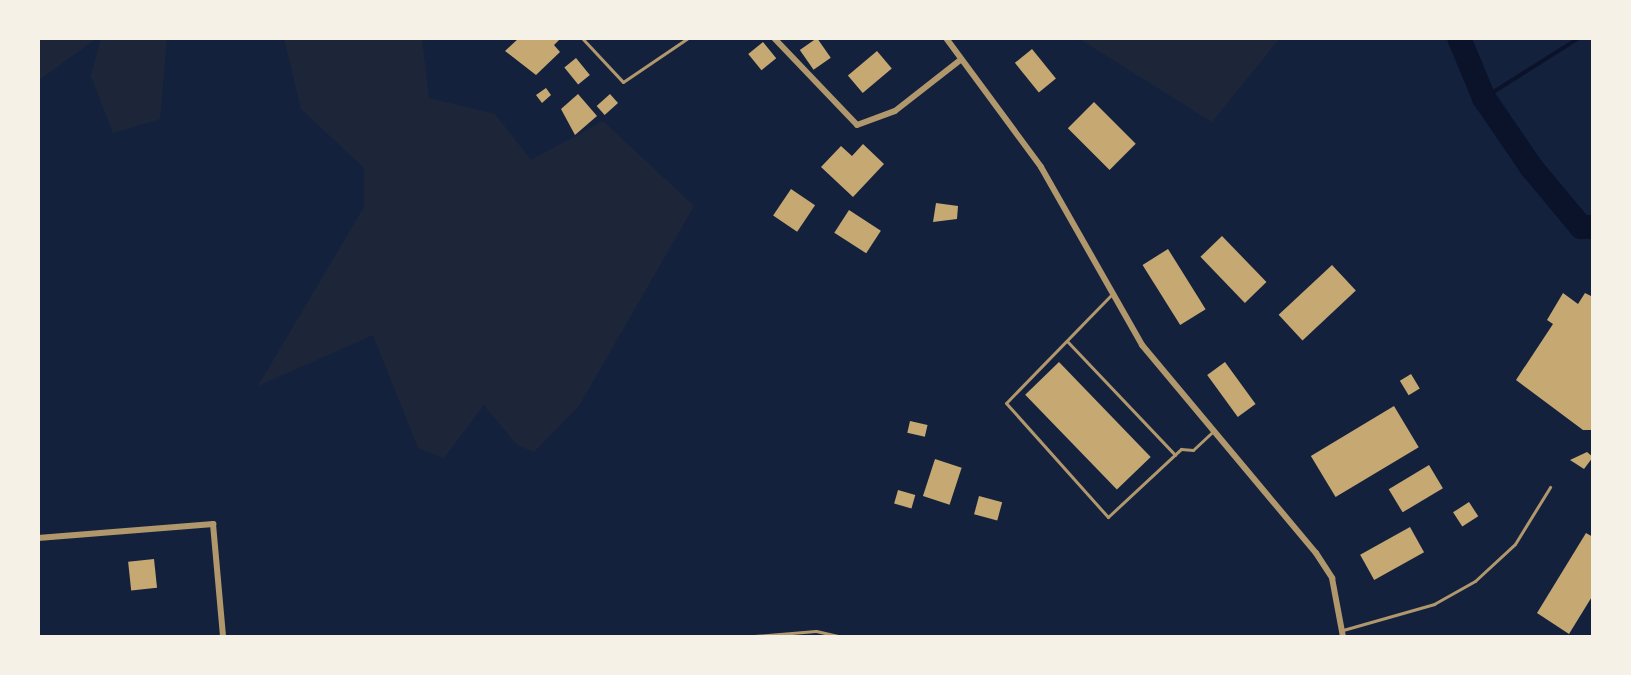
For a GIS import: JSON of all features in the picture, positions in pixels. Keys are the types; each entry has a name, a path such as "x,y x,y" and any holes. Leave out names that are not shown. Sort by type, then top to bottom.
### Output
{"street":[{"path":"774,38 857,125 895,111 959,61"},
{"path":"946,38 959,61 1041,167 1142,345 1316,553 1332,578 1343,634"},
{"path":"38,538 213,524 223,637"}],"lane":[{"path":"582,38 623,82 688,38"},
{"path":"1113,293 1006,403 1108,517 1175,455 1193,450 1212,431"},
{"path":"1067,341 1175,455"},
{"path":"1343,634 1434,604 1475,581 1515,544 1550,487"},
{"path":"742,637 816,631 842,637"}],"shaded area":[{"path":"38,38 97,38 38,81"},
{"path":"101,38 167,38 160,119 113,133 91,76"},
{"path":"284,38 422,38 429,98 495,114 531,160 603,121 694,206 579,406 534,452 517,445 484,405 444,458 418,448 373,335 258,386 364,207 364,168 301,109"},
{"path":"1078,38 1280,38 1212,122"}],"building":[{"path":"519,38 561,38 554,45 560,52 536,75 505,51"},
{"path":"817,38 831,58 814,70 800,50"},
{"path":"763,42 776,58 761,70 748,54"},
{"path":"1032,49 1056,79 1039,92 1015,63"},
{"path":"877,51 892,69 863,93 848,75"},
{"path":"576,58 590,75 578,85 564,67"},
{"path":"546,88 551,95 542,103 536,95"},
{"path":"578,94 597,116 575,135 561,109"},
{"path":"610,94 618,103 605,115 597,106"},
{"path":"1094,102 1136,144 1110,170 1068,128"},
{"path":"863,144 884,164 853,197 821,167 841,146 852,156"},
{"path":"791,189 815,205 797,232 773,216"},
{"path":"936,203 958,206 957,219 933,222"},
{"path":"849,210 881,231 866,253 834,233"},
{"path":"1222,236 1266,282 1245,303 1200,257"},
{"path":"1168,249 1206,309 1180,325 1143,265"},
{"path":"1332,265 1356,291 1302,340 1279,315"},
{"path":"1563,293 1578,304 1585,293 1593,297 1593,430 1583,430 1516,380 1553,324 1547,320"},
{"path":"1059,362 1151,457 1117,490 1025,395"},
{"path":"1225,362 1256,404 1238,417 1207,375"},
{"path":"1411,374 1420,389 1409,395 1400,381"},
{"path":"1394,406 1419,447 1336,497 1311,456"},
{"path":"910,421 928,425 925,437 907,433"},
{"path":"1587,452 1593,457 1584,469 1570,460"},
{"path":"935,459 962,468 950,505 923,496"},
{"path":"1429,465 1443,488 1403,512 1389,489"},
{"path":"898,490 915,495 911,508 894,503"},
{"path":"979,496 1002,502 997,521 974,514"},
{"path":"1469,502 1478,516 1462,527 1453,512"},
{"path":"1410,527 1424,552 1374,580 1360,555"},
{"path":"1586,533 1593,537 1593,595 1569,634 1537,613"},
{"path":"154,559 157,588 131,591 128,562"}],"waterway":[{"path":"1459,38 1484,98 1531,167 1581,227 1593,227"},
{"path":"1484,98 1579,38"}]}
